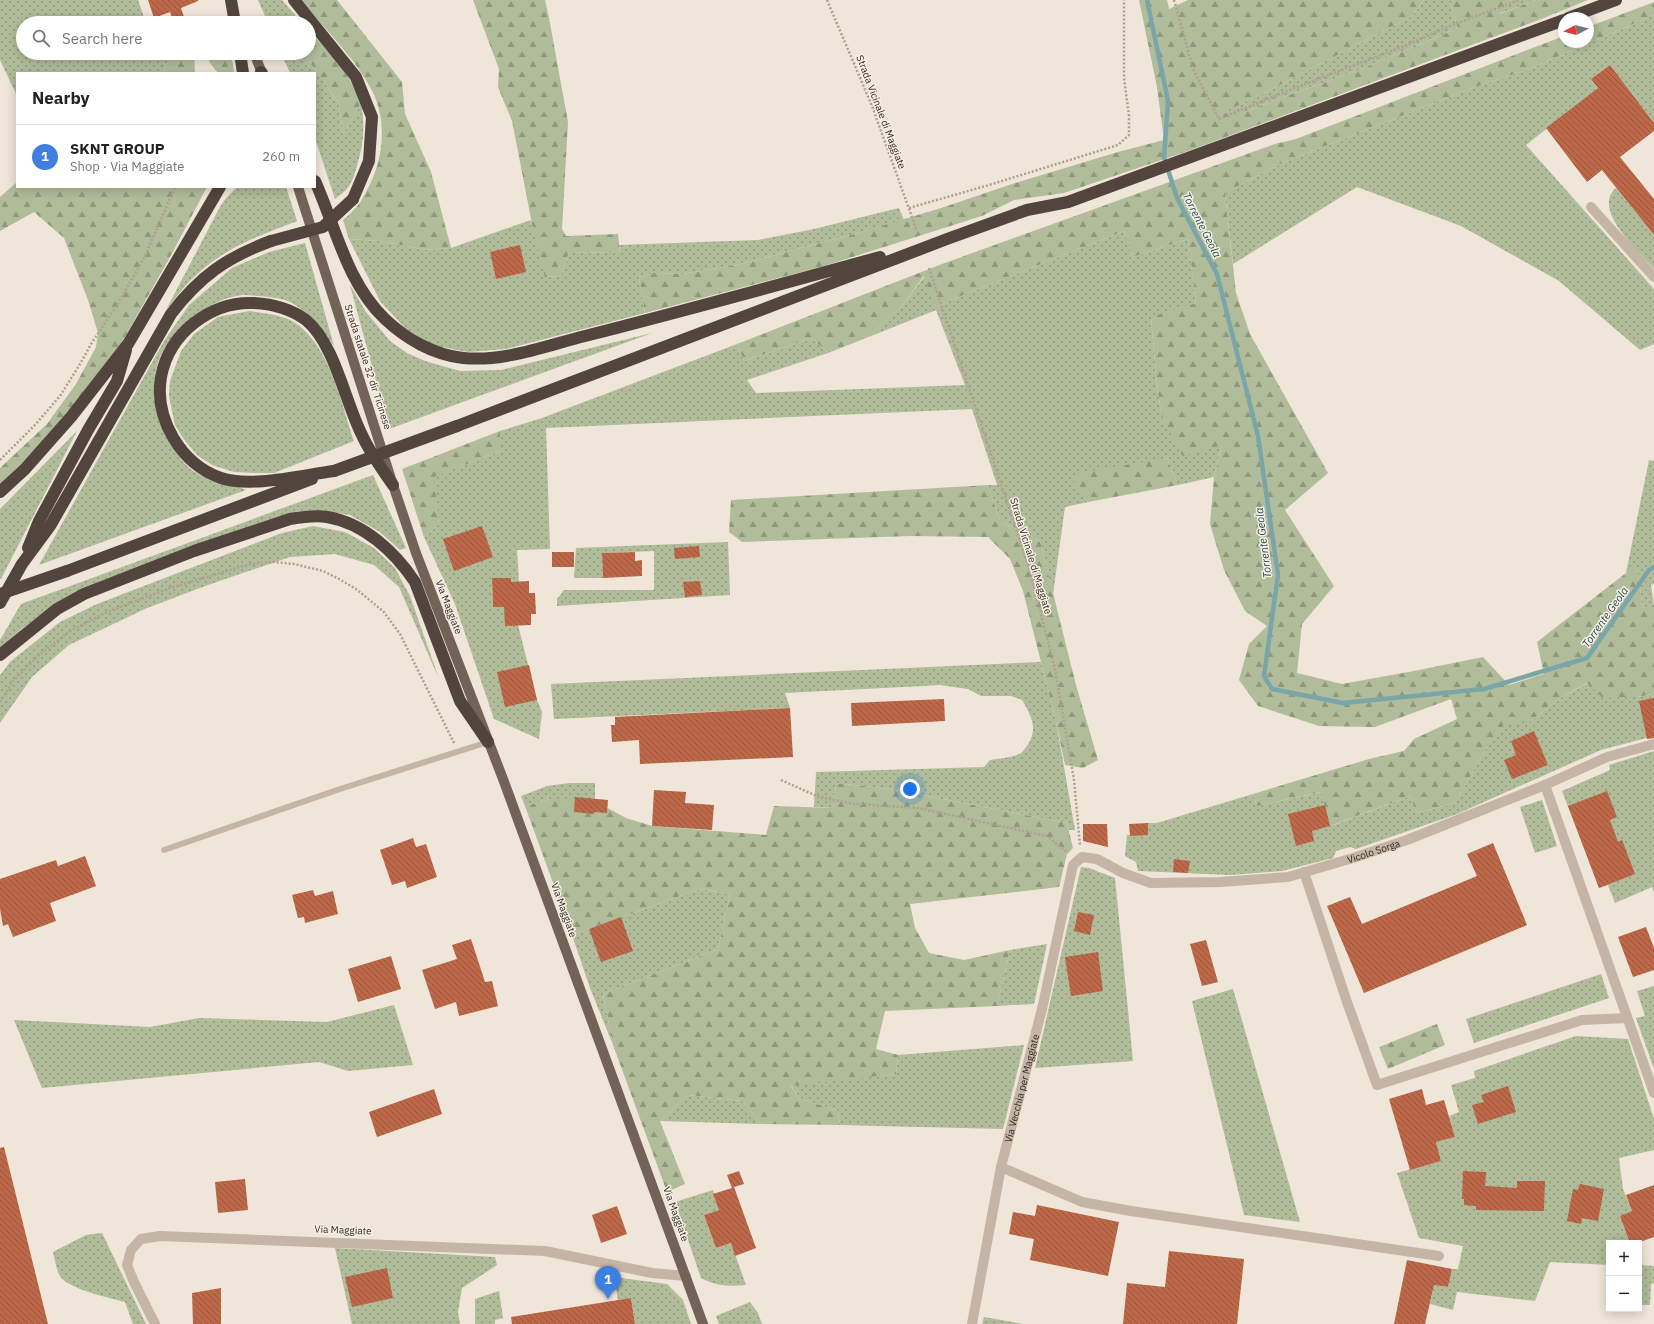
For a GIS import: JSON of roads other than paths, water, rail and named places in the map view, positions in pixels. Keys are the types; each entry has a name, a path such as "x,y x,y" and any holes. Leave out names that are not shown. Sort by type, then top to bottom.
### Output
{"highway":[{"path":"232,0 234,16"},
{"path":"294,0 307,16"},
{"path":"1584,12 1616,0"},
{"path":"0,594 457,426 946,239 1027,210 1068,202 1558,22"},
{"path":"0,603 22,564 50,526 171,314 184,297 206,276 226,261 248,249 271,241 323,227 353,198 369,161 372,117 356,77 316,27"},
{"path":"241,60 243,72"},
{"path":"316,183 352,273 362,292 373,306 386,320 422,346 461,358 501,358 641,323 946,239"},
{"path":"0,492 25,468 71,417 128,344 219,188"},
{"path":"210,206 227,188"},
{"path":"334,470 277,479 244,482 222,478 204,469 187,456 176,443 168,428 162,412 160,395 161,378 165,362 182,335 198,320 213,310 234,304 245,303 274,305 286,309 305,320 316,330 326,347 362,436 393,485"},
{"path":"22,564 39,521 116,381 128,344"},
{"path":"0,655 57,609 84,594 194,551 290,519 306,516 327,517 355,527 382,543 408,572 415,582 460,701 488,742"}],"main road":[{"path":"232,0 239,16"},
{"path":"257,60 262,72"},
{"name":"Strada statale 32 dir Ticinese","path":"298,188 416,553"},
{"name":"Via Maggiate","path":"416,553 488,742 703,1324"}],"street":[{"path":"1591,207 1654,277"},
{"name":"Vicolo Sorga","path":"1080,859 1097,860 1122,873 1151,883 1220,882 1288,877 1407,840 1545,785 1606,757 1654,744"},
{"path":"1545,785 1654,1093"},
{"name":"Via Vecchia per Maggiate","path":"972,1324 1001,1166 1042,1009 1073,865 1080,859"},
{"path":"1304,872 1376,1086 1582,1020 1627,1018"},
{"path":"1001,1166 1082,1202 1130,1211 1439,1256"},
{"name":"Via Maggiate","path":"155,1324 127,1265 131,1250 141,1239 160,1236 545,1251 652,1274 686,1276"}],"lane":[{"path":"164,850 337,790 488,742"}],"waterway":[{"name":"Torrente Geola","path":"1147,0 1168,101 1164,157 1177,198 1217,274 1258,436 1278,575 1264,676 1272,689 1343,703 1484,689 1587,658 1649,570 1654,567"}],"place":[{"name":"SKNT GROUP","path":"608,1299"}]}
